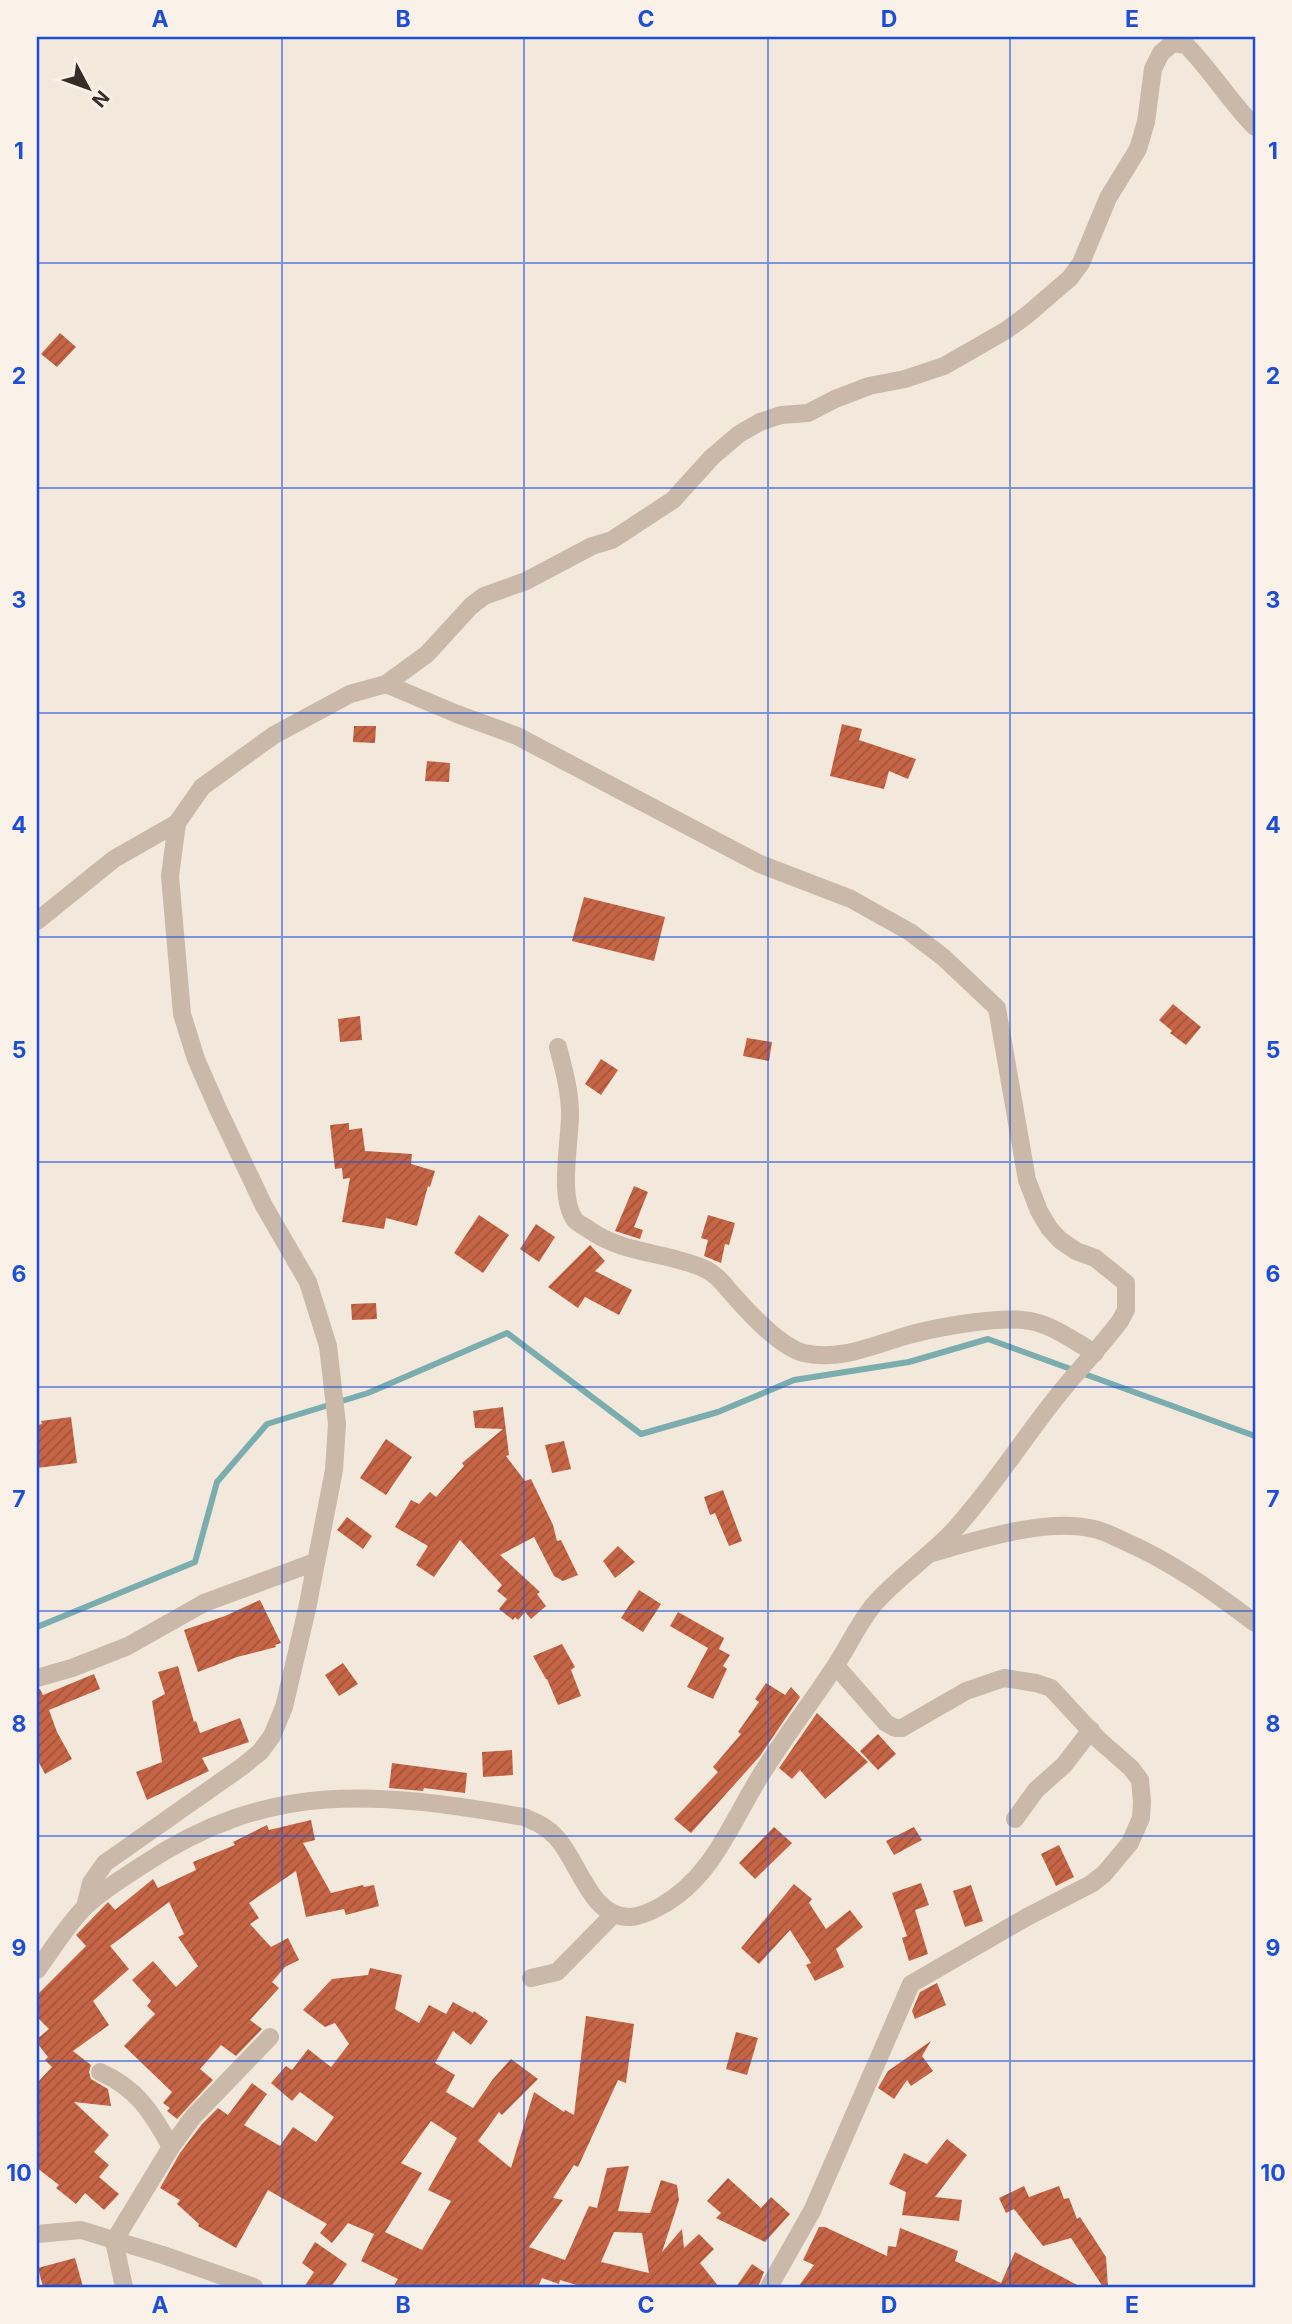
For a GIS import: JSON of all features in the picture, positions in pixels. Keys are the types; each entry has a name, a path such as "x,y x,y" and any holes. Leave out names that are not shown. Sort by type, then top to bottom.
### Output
{"street":[{"path":"37,921 114,859 177,823 202,787 274,736 350,694 386,684 427,654 471,606 484,596 526,581 592,546 612,540 673,500 712,457 739,434 760,422 781,415 808,413 869,386 905,379 944,366 1005,331 1027,315 1070,278 1081,263 1108,198 1138,149 1146,122 1153,69 1161,53 1173,43 1186,45 1204,62 1255,127"},
{"path":"37,1970 85,1907 162,1852 233,1818 290,1804 343,1797 394,1799 524,1817 542,1825 555,1836 569,1852 591,1892 614,1914 632,1917 649,1913 671,1900 694,1881 718,1852 765,1767 836,1666 850,1639 877,1601 932,1553 992,1484 1056,1397 1092,1356 1126,1310 1126,1283 1096,1258 1076,1251 1060,1240 1049,1228 1027,1180 997,1008 943,957 910,932 851,899 760,864 517,736 386,684"},
{"path":"85,1907 91,1883 105,1863 243,1766 260,1752 272,1736 284,1707 294,1667 334,1470 337,1424 328,1346 308,1282 264,1206 217,1107 196,1059 182,1014 170,876 177,823"},
{"path":"558,1047 569,1087 566,1194 575,1220 595,1234 644,1253 704,1268 718,1278 760,1324 801,1353 834,1356 945,1327 1023,1320 1051,1328 1092,1356"},
{"path":"932,1553 1010,1532 1059,1526 1094,1528 1178,1568 1255,1623"},
{"path":"37,1678 72,1668 128,1646 204,1603 315,1562"},
{"path":"769,2287 812,2211 911,1984 1002,1934 1027,1917 1091,1884 1104,1874 1130,1843 1141,1818 1140,1780 1051,1688 1004,1678 966,1691 902,1728 895,1728 886,1723 836,1666"},
{"path":"1015,1819 1036,1790 1064,1765 1091,1730"},
{"path":"531,1978 557,1972 614,1914"},
{"path":"124,2287 114,2241 171,2147 214,2092 270,2037"},
{"path":"100,2072 128,2087 156,2119 171,2147"},
{"path":"37,2234 81,2230 163,2255 226,2283 254,2287"}],"building":[{"path":"60,333 76,347 57,367 41,354"},
{"path":"842,724 862,729 859,740 916,759 908,779 889,771 884,789 830,776"},
{"path":"354,726 376,726 375,743 353,742"},
{"path":"427,761 450,763 449,782 425,781"},
{"path":"584,897 665,917 654,961 572,941"},
{"path":"1173,1004 1201,1027 1186,1045 1159,1020"},
{"path":"360,1016 362,1040 340,1042 338,1019"},
{"path":"747,1038 772,1042 769,1061 743,1056"},
{"path":"601,1059 618,1070 601,1095 585,1084"},
{"path":"349,1123 349,1130 362,1128 365,1151 412,1154 411,1164 435,1171 417,1226 386,1218 384,1229 342,1222 350,1178 343,1179 342,1168 335,1169 330,1125"},
{"path":"634,1186 648,1192 634,1227 643,1230 640,1239 615,1231"},
{"path":"479,1215 509,1235 483,1273 454,1253"},
{"path":"708,1215 735,1223 729,1245 725,1244 721,1263 704,1256 708,1240 701,1238"},
{"path":"536,1224 555,1237 539,1262 520,1249"},
{"path":"590,1245 605,1261 595,1271 632,1290 619,1315 585,1297 578,1308 548,1287"},
{"path":"376,1303 377,1319 352,1320 351,1304"},
{"path":"503,1407 509,1455 506,1456 525,1481 531,1479 553,1525 557,1541 561,1540 578,1575 563,1581 554,1576 534,1537 500,1555 540,1592 537,1594 546,1606 531,1619 525,1612 518,1620 515,1617 513,1620 499,1609 507,1599 497,1591 502,1585 460,1540 434,1577 416,1565 428,1546 395,1527 411,1500 419,1504 430,1492 436,1497 464,1466 462,1463 503,1429 475,1428 473,1411"},
{"path":"71,1417 77,1463 37,1468 37,1425 42,1424 41,1421"},
{"path":"386,1439 412,1457 386,1495 360,1478"},
{"path":"564,1441 571,1469 552,1473 545,1445"},
{"path":"723,1490 742,1541 729,1546 715,1513 710,1515 704,1497"},
{"path":"347,1517 372,1536 363,1549 337,1530"},
{"path":"618,1546 635,1562 615,1578 603,1561"},
{"path":"639,1590 661,1604 643,1632 621,1618"},
{"path":"260,1600 281,1643 275,1645 276,1647 237,1657 198,1672 184,1630"},
{"path":"678,1612 724,1638 719,1649 730,1655 723,1666 727,1669 713,1699 687,1687 708,1648 670,1626"},
{"path":"562,1644 575,1667 571,1670 581,1696 558,1705 533,1656"},
{"path":"343,1663 358,1684 339,1696 325,1675"},
{"path":"178,1666 194,1722 196,1721 200,1733 240,1718 249,1742 202,1758 209,1771 147,1800 136,1772 162,1762 152,1701 165,1694 158,1672"},
{"path":"94,1674 100,1689 49,1710 57,1732 72,1759 45,1774 37,1759 37,1689 40,1689 43,1695"},
{"path":"766,1683 785,1695 791,1687 800,1697 760,1756 691,1833 674,1819 718,1772 713,1767 741,1734 738,1732 759,1702 755,1699"},
{"path":"817,1713 868,1762 825,1799 800,1770 792,1779 779,1768"},
{"path":"878,1734 896,1754 878,1770 860,1751"},
{"path":"512,1750 513,1775 483,1777 482,1752"},
{"path":"392,1763 467,1773 465,1793 424,1788 423,1791 389,1788"},
{"path":"311,1820 315,1840 303,1843 331,1893 374,1885 379,1906 346,1915 344,1909 306,1917 296,1871 249,1903 259,1918 250,1924 271,1947 288,1938 299,1960 285,1967 272,1982 279,1988 250,2020 262,2029 236,2056 221,2045 200,2069 213,2080 177,2119 167,2111 170,2108 163,2103 172,2092 124,2046 155,2014 147,2006 151,2001 132,1980 153,1961 176,1987 198,1966 178,1937 184,1934 169,1902 110,1946 129,1969 93,2001 109,2025 73,2051 91,2065 91,2079 108,2089 111,2106 74,2102 109,2135 94,2152 109,2165 99,2177 119,2194 104,2210 85,2193 76,2204 56,2188 59,2185 37,2168 37,2083 52,2067 45,2060 48,2057 37,2043 37,2039 49,2029 37,2017 37,1995 86,1946 76,1935 108,1902 115,1910 153,1879 158,1888 196,1870 193,1862 235,1845 233,1842 267,1825 269,1830"},
{"path":"774,1827 792,1843 755,1879 739,1863"},
{"path":"914,1827 922,1840 894,1855 886,1841"},
{"path":"1059,1845 1074,1877 1056,1886 1041,1854"},
{"path":"921,1883 929,1905 915,1910 928,1954 909,1961 902,1938 907,1936 892,1893"},
{"path":"794,1884 812,1899 809,1903 826,1929 850,1910 863,1927 836,1949 844,1967 815,1981 806,1965 811,1963 790,1930 759,1964 741,1948"},
{"path":"971,1885 983,1921 965,1927 953,1891"},
{"path":"370,1968 402,1975 395,2009 419,2023 429,2005 446,2014 453,2002 473,2013 474,2011 488,2021 471,2045 453,2031 435,2063 455,2075 446,2092 473,2108 511,2059 538,2079 502,2115 499,2112 478,2141 511,2168 534,2092 564,2112 565,2110 574,2115 586,2016 634,2024 626,2083 618,2080 578,2167 574,2165 553,2198 563,2200 529,2247 565,2260 589,2206 597,2208 607,2168 629,2166 618,2211 650,2213 661,2180 677,2185 679,2200 662,2252 682,2229 684,2248 699,2234 714,2249 700,2263 719,2287 583,2287 560,2280 559,2284 542,2278 538,2287 393,2287 398,2279 361,2261 374,2234 348,2223 332,2243 320,2233 327,2224 268,2190 236,2248 198,2226 199,2224 177,2204 180,2200 160,2188 180,2153 218,2108 228,2115 252,2083 267,2094 244,2125 280,2146 293,2127 316,2142 334,2117 300,2092 292,2101 271,2083 286,2066 292,2070 308,2049 331,2067 349,2044 335,2023 325,2027 303,2010 332,1979 368,1975","holes":["431,2121 457,2138 428,2190 451,2201 422,2250 385,2232 422,2173 401,2163","614,2232 642,2233 649,2273 601,2262"]},
{"path":"937,1983 946,2005 915,2019 912,2011 920,1992"},
{"path":"736,2032 758,2038 747,2075 726,2069"},
{"path":"931,2041 922,2056 933,2071 911,2086 907,2080 894,2099 878,2088 888,2071"},
{"path":"947,2139 967,2155 935,2197 962,2200 959,2221 902,2215 906,2192 889,2184 904,2153 927,2164"},
{"path":"728,2178 761,2208 771,2197 790,2214 765,2242 716,2218 721,2213 707,2201"},
{"path":"1024,2186 1029,2197 1059,2186 1064,2199 1069,2198 1077,2219 1080,2217 1106,2257 1108,2287 1103,2287 1071,2238 1043,2246 1014,2209 1006,2213 999,2198"},
{"path":"819,2227 825,2227 887,2256 888,2246 896,2247 900,2228 958,2251 955,2261 1001,2283 1015,2252 1081,2287 798,2287 814,2265 803,2260"},
{"path":"315,2242 347,2264 331,2287 304,2287 314,2272 302,2263"},
{"path":"75,2258 83,2287 43,2287 38,2268"},
{"path":"752,2264 764,2272 758,2287 736,2287"}],"waterway":[{"path":"37,1627 195,1562 217,1482 267,1424 368,1393 507,1333 641,1434 718,1412 794,1380 909,1362 988,1339 1255,1436"}]}
